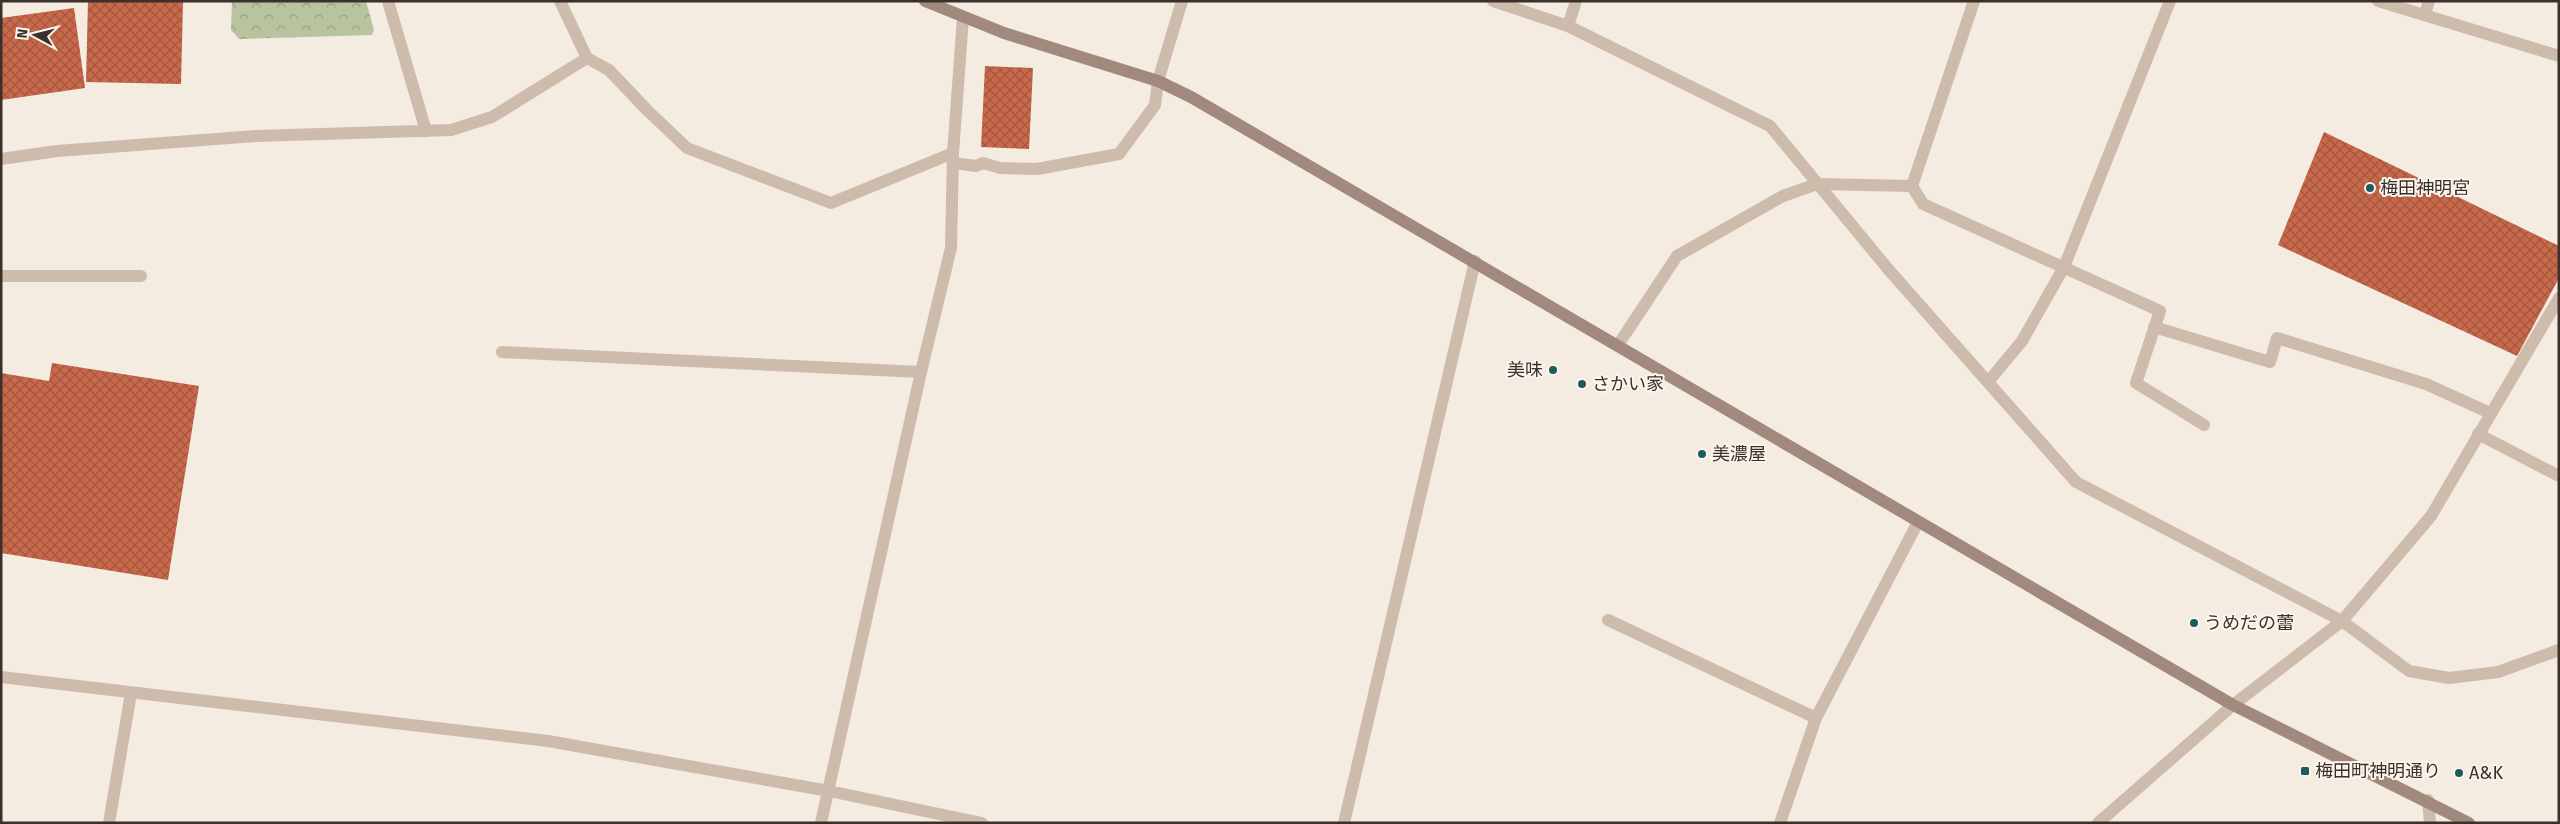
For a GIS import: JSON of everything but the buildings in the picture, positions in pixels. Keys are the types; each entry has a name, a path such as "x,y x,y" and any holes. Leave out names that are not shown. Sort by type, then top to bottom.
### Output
{"street":[{"path":"388,1 426,131"},
{"path":"560,1 587,58 609,70 687,148 831,204 954,158 976,166 983,163 1000,168 1037,169 1120,154 1156,105 1158,81 1182,1"},
{"path":"925,1 963,18 1158,81 1191,97 2234,705 2428,800 2469,823"},
{"path":"1493,1 1568,26 1770,126 1817,184 2076,482 2342,621 2409,671 2449,678 2498,672 2559,650"},
{"path":"1568,26 1576,1"},
{"path":"1974,1 1912,186 1923,204 2160,311 2136,383 2204,425"},
{"path":"1988,382 2022,341 2064,267 2170,1"},
{"path":"2378,1 2559,56"},
{"path":"2425,14 2429,1"},
{"path":"821,823 921,372 951,248 954,158 963,18"},
{"path":"1,159 57,151 256,136 451,130 492,117 587,58"},
{"path":"1618,345 1678,256 1783,196 1817,184 1912,186"},
{"path":"1344,823 1475,261"},
{"path":"1,276 141,276"},
{"path":"2098,823 2234,705 2342,621 2431,516 2559,298"},
{"path":"2154,327 2270,362 2277,338 2426,384 2490,413"},
{"path":"502,352 921,372"},
{"path":"2478,434 2559,476"},
{"path":"1780,823 1816,718 1918,522"},
{"path":"1608,620 1816,718"},
{"path":"1,677 548,741 829,791 982,823"},
{"path":"109,823 131,693"},
{"path":"2428,800 2430,823"}],"green space":[{"path":"232,1 366,1 374,30 372,35 239,39 231,30"}],"place":[{"name":"梅田神明宮","path":"2370,188"},
{"name":"美味","path":"1553,370"},
{"name":"さかい家","path":"1582,384"},
{"name":"美濃屋","path":"1702,454"},
{"name":"うめだの蕾","path":"2194,623"},
{"name":"梅田町神明通り","path":"2305,771"},
{"name":"A&K","path":"2459,773"}]}
